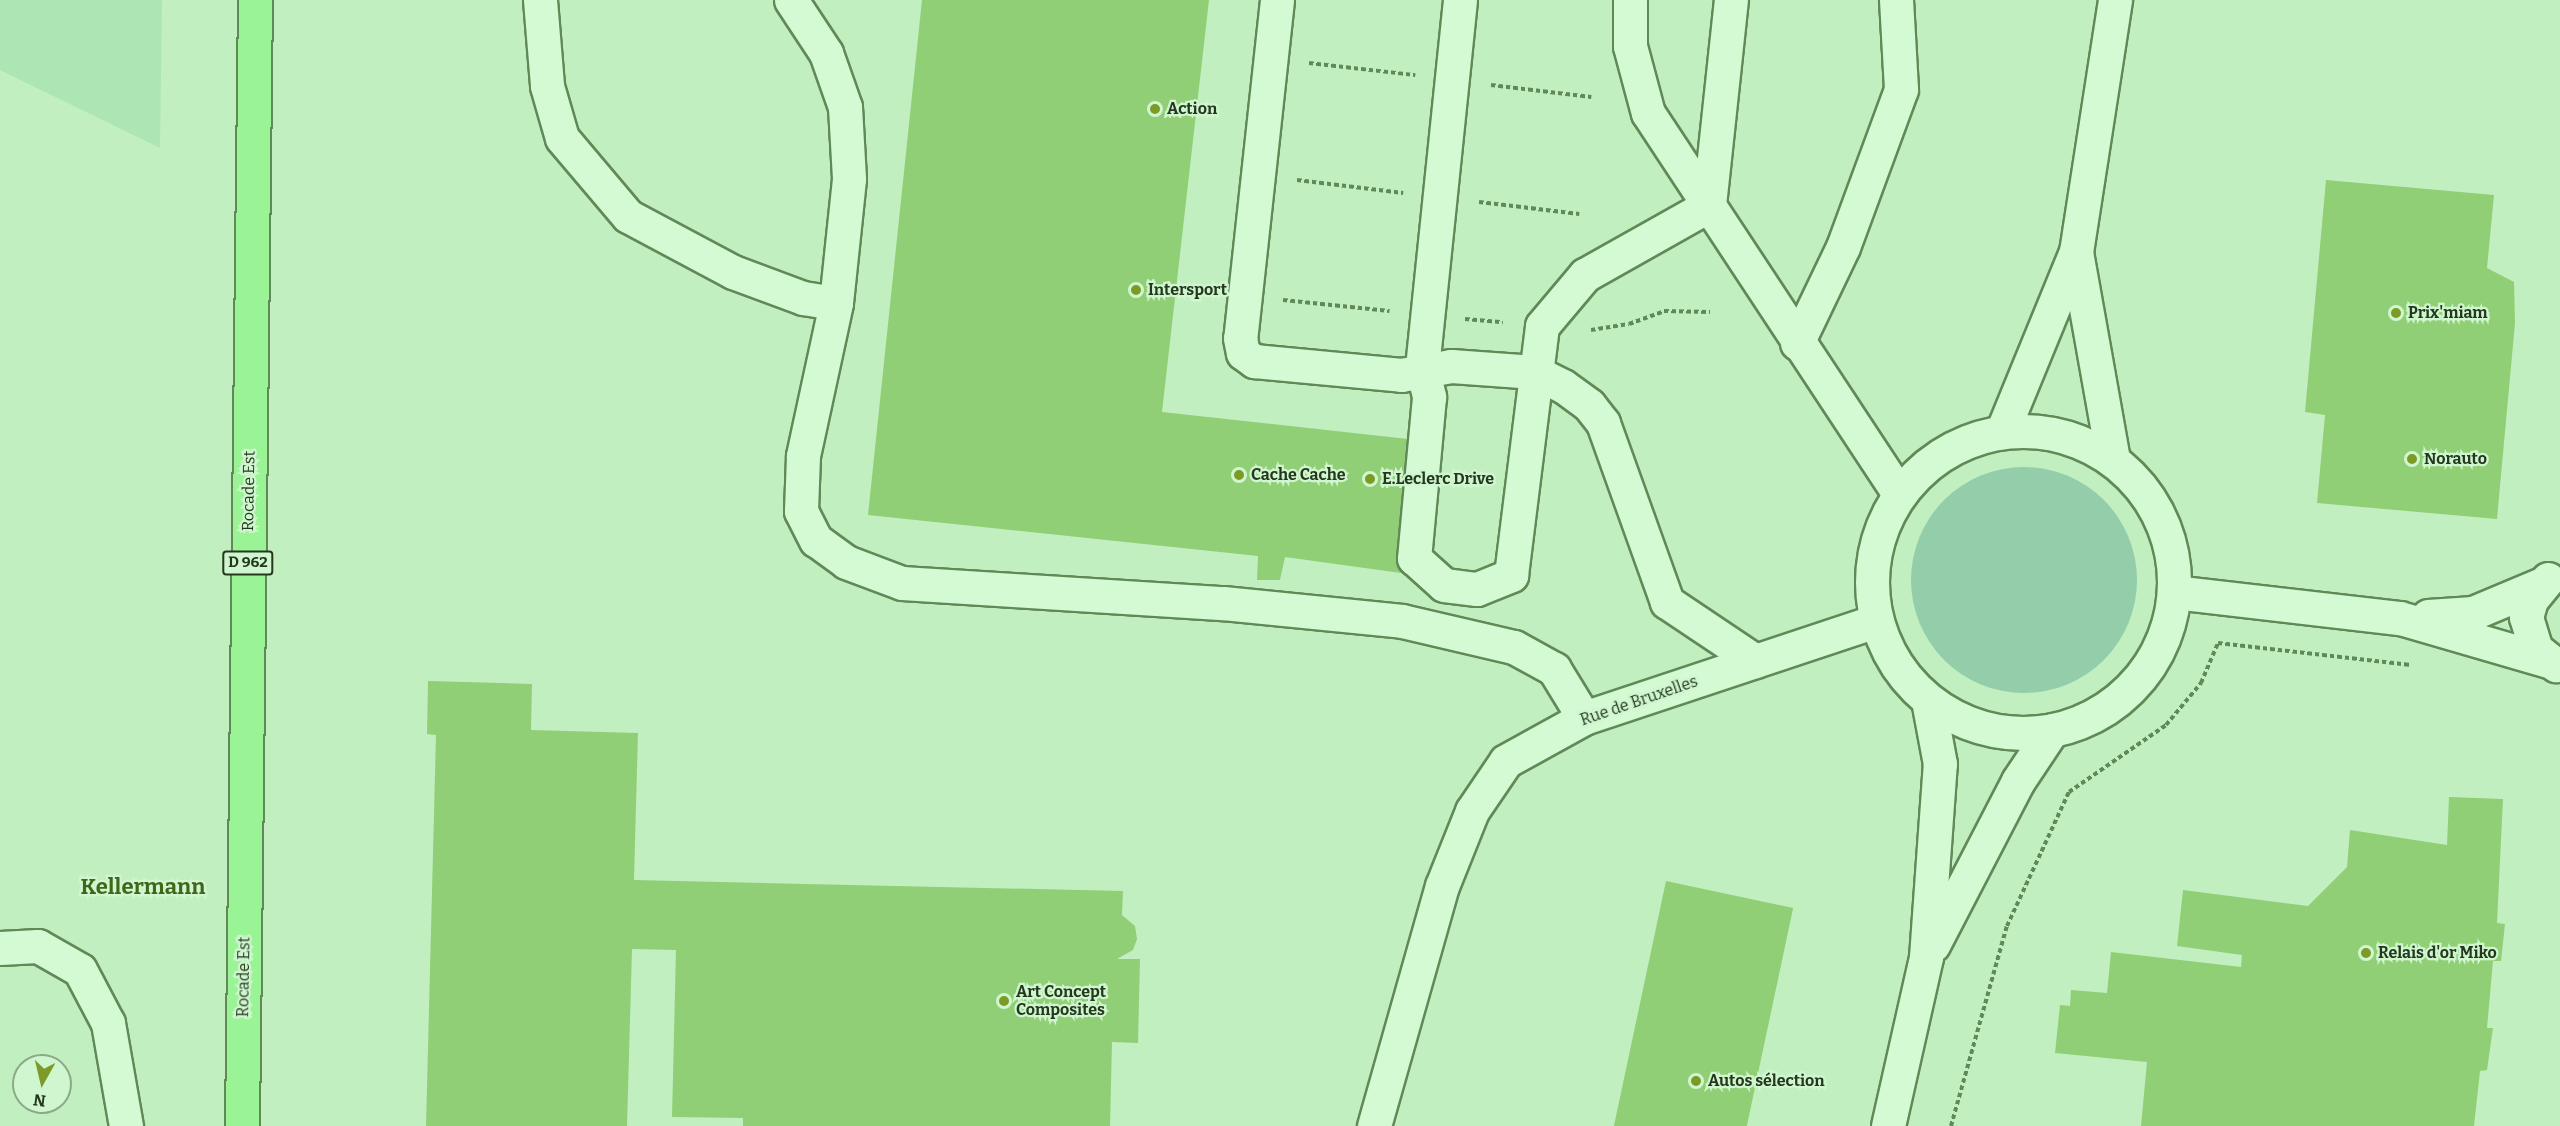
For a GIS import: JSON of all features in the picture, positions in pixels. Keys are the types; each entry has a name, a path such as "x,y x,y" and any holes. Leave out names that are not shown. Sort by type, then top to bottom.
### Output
{"main road":[{"name":"Rocade Est","path":"242,1126 255,0"}],"street":[{"path":"540,0 547,86 562,138 628,216 733,272 803,298 836,303"},
{"path":"791,0 826,53 845,107 849,179 836,303 803,456 801,511 816,540 846,562 902,583 1223,603 1402,621 1514,647 1554,669 1584,718"},
{"path":"1277,0 1244,296 1240,338 1243,353 1254,361 1401,375 1422,368 1535,372 1589,405 1603,423 1667,602 1755,661"},
{"path":"1460,0 1422,368 1429,398 1414,558 1444,585 1476,589 1511,575 1542,326 1585,275 1709,205"},
{"path":"1630,0 1630,46 1648,113 1899,494"},
{"path":"1709,205 1731,0"},
{"path":"1797,342 1843,247 1901,89 1896,0"},
{"path":"2002,432 2076,252 2115,0"},
{"path":"2076,252 2113,460"},
{"path":"2002,432 2041,432 2079,441 2113,460 2140,486 2160,518 2172,554 2174,592 2163,640 2137,681 2099,713 2052,730 1986,729 1928,700 1895,664 1876,621 1871,577 1879,533 1899,494 1936,459 1963,443 2002,432"},
{"path":"2400,618 2473,613 2553,574"},
{"path":"2553,574 2526,617 2528,633 2554,664"},
{"path":"2174,592 2400,618 2554,664"},
{"name":"Rue de Bruxelles","path":"1374,1126 1442,886 1472,811 1506,761 1584,718 1876,621"},
{"path":"1888,1126 1926,957 1940,764 1928,700"},
{"path":"1926,957 2018,781 2052,730"},
{"path":"0,948 38,946 80,970 108,1023 126,1126"}],"path":[{"path":"1244,296 1599,331 1664,311 1710,312"},
{"path":"1951,1126 2007,926 2069,792 2166,725 2201,683 2218,643 2416,665"}],"green space":[{"path":"0,0 162,0 160,148 0,70"},
{"path":"2013,467 2035,467 2057,471 2077,480 2096,492 2112,508 2133,547 2137,580 2133,613 2129,623 2112,652 2096,668 2057,689 2035,693 2013,693 1991,689 1971,680 1952,668 1936,652 1915,613 1911,591 1911,569 1915,547 1924,527 1936,508 1952,492 1991,471"}],"building":[{"path":"922,0 1209,0 1162,412 1417,440 1401,573 1285,557 1280,580 1257,580 1258,556 868,515"},
{"path":"2326,180 2494,195 2487,268 2514,282 2515,323 2497,519 2317,503 2325,415 2305,412"},
{"path":"428,681 532,684 531,730 638,733 634,880 1123,891 1122,915 1135,926 1137,939 1133,950 1117,959 1140,959 1138,1043 1112,1042 1110,1126 743,1126 743,1118 672,1117 676,950 632,949 627,1126 426,1126 436,735 427,734"},
{"name":"Relais d'or Miko","path":"2449,797 2503,799 2497,923 2505,924 2501,961 2493,961 2487,1028 2493,1028 2487,1070 2480,1071 2474,1126 2141,1126 2147,1062 2055,1053 2060,1005 2070,1006 2071,990 2107,993 2111,952 2241,967 2242,955 2177,946 2183,890 2308,906 2347,867 2350,830 2447,845"},
{"path":"1666,881 1793,908 1747,1126 1614,1126"}],"place":[{"name":"Action","path":"1155,109"},
{"name":"Intersport","path":"1136,290"},
{"name":"Prix'miam","path":"2396,313"},
{"name":"Norauto","path":"2412,459"},
{"name":"Cache Cache","path":"1239,475"},
{"name":"E.Leclerc Drive","path":"1370,479"},
{"name":"Relais d'or Miko","path":"2366,953"},
{"name":"Art Concept Composites","path":"1004,1001"},
{"name":"Autos sélection","path":"1696,1081"}],"district":[{"name":"Kellermann","path":"143,887"}]}
